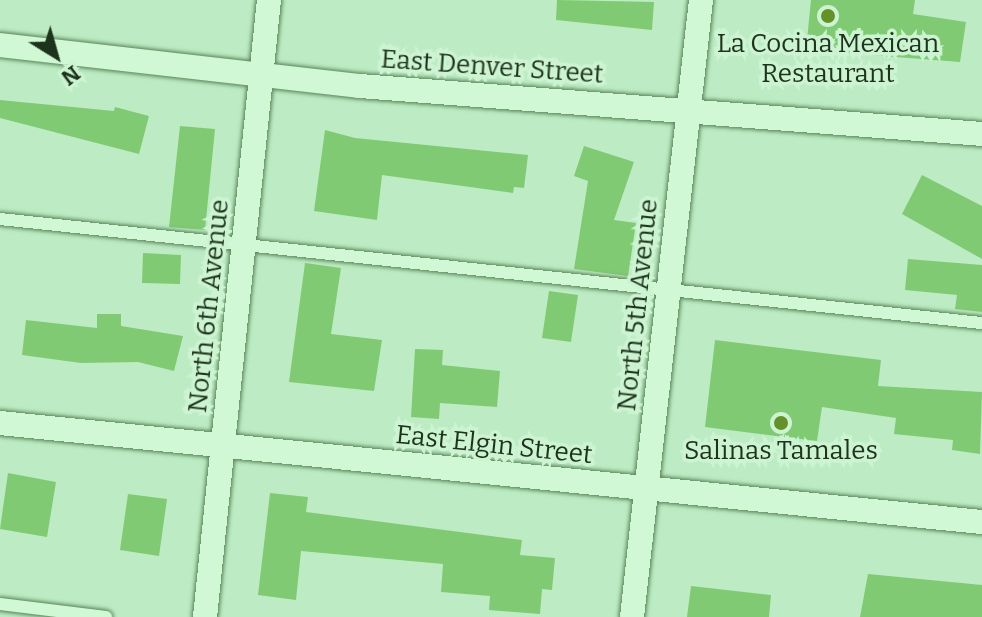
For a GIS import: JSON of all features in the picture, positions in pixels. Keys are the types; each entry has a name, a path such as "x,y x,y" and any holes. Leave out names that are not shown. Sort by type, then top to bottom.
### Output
{"street":[{"name":"North 6th Avenue","path":"205,617 269,0"},
{"name":"North 5th Avenue","path":"632,617 701,0"},
{"name":"East Denver Street","path":"0,45 261,75 982,134"},
{"name":"East Elgin Street","path":"0,423 982,522"}],"lane":[{"path":"0,219 982,323"},
{"path":"0,604 106,617"}],"building":[{"path":"557,0 654,2 652,30 556,20"},
{"path":"811,0 915,0 913,14 966,22 960,62 806,50"},
{"path":"0,100 114,111 115,107 149,116 139,154 0,118"},
{"path":"180,126 215,129 205,230 169,227"},
{"path":"325,130 355,138 528,155 524,188 514,187 513,193 382,175 377,220 314,211"},
{"path":"584,146 634,162 614,220 636,223 628,276 574,269 588,181 574,176"},
{"path":"922,175 982,206 982,259 902,214"},
{"path":"143,253 181,255 180,284 142,283"},
{"path":"908,259 982,265 982,312 955,309 957,295 905,290"},
{"path":"305,263 341,268 331,334 382,340 374,391 289,382"},
{"path":"549,291 578,295 571,342 542,338"},
{"path":"97,314 121,314 121,326 183,336 174,371 138,362 81,363 22,355 26,320 97,328"},
{"path":"715,340 881,360 878,386 982,392 980,454 952,450 953,440 894,434 896,418 822,407 817,441 705,427"},
{"path":"415,349 443,350 442,365 500,371 497,407 440,403 439,419 411,417"},
{"path":"8,473 56,482 47,537 0,529"},
{"path":"270,493 308,497 306,512 522,540 520,555 555,558 552,590 542,589 540,614 489,610 490,596 441,592 443,564 301,551 296,600 258,595"},
{"path":"128,494 167,499 159,556 120,550"},
{"path":"868,574 982,585 982,617 860,617"},
{"path":"691,586 771,595 769,617 687,617"}],"place":[{"name":"La Cocina Mexican Restaurant","path":"828,16"},
{"name":"Salinas Tamales","path":"781,423"}]}
